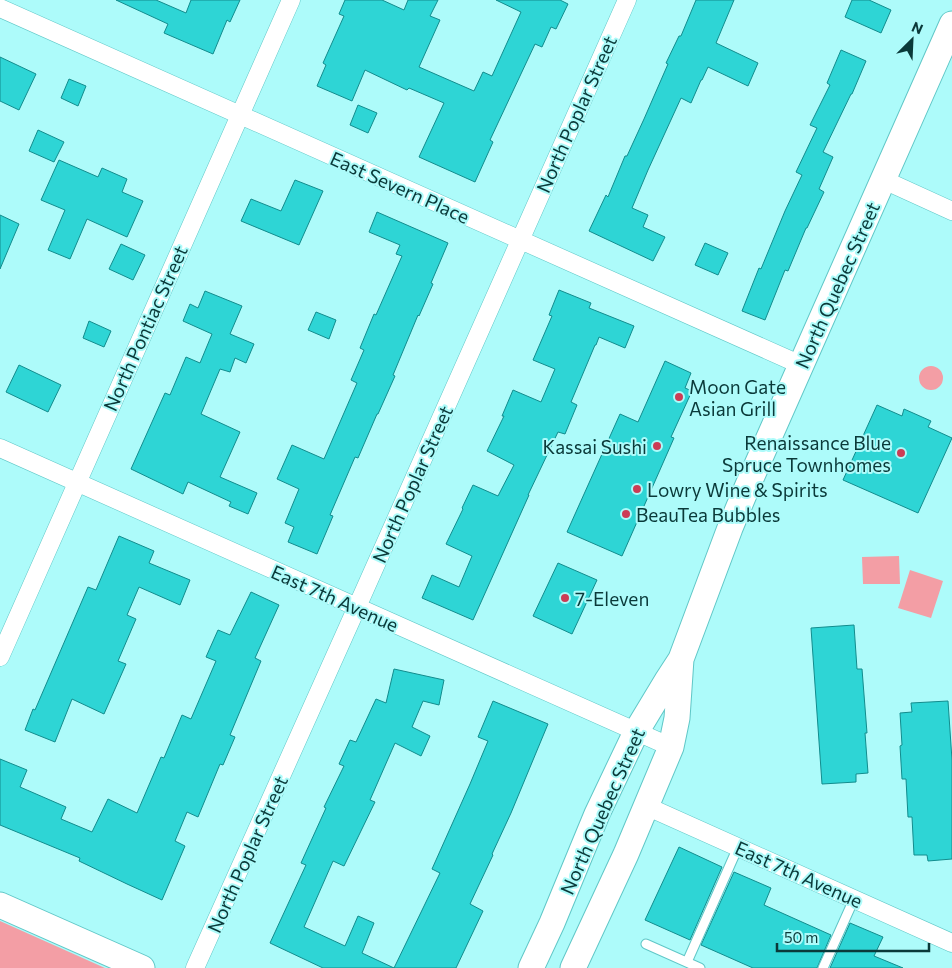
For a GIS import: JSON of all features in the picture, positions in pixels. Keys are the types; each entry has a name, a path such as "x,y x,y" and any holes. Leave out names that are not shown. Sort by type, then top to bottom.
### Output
{"main road":[{"name":"North Quebec Street","path":"531,968 552,923 597,814 636,732 681,659 748,485 952,24"},
{"name":"North Quebec Street","path":"573,968 626,854 671,747 677,718 681,659"},
{"path":"0,905 142,968"}],"street":[{"name":"North Pontiac Street","path":"0,657 291,0"},
{"name":"North Poplar Street","path":"195,968 357,608 626,0"},
{"name":"East Severn Place","path":"0,8 801,365"},
{"path":"884,180 952,210"},
{"name":"East 7th Avenue","path":"0,448 671,747"},
{"name":"East 7th Avenue","path":"646,806 952,943"}],"lane":[{"path":"687,962 738,847"},
{"path":"823,968 854,899"},
{"path":"646,944 700,968"}],"shaded area":[{"path":"926,366 936,366 943,373 943,383 936,390 926,390 919,383 919,373"},
{"path":"899,556 900,584 863,584 862,557"},
{"path":"910,570 943,581 931,618 898,608"},
{"path":"0,921 105,968 0,968"}],"building":[{"path":"116,0 156,0 186,13 191,0 240,0 230,22 227,20 213,54 164,33 168,24"},
{"path":"345,0 382,0 404,10 408,0 438,0 430,16 440,20 419,67 474,91 483,72 492,76 521,12 496,0 560,0 568,4 556,29 551,27 542,47 535,44 490,140 493,142 475,182 419,157 444,103 409,88 407,90 365,70 352,101 317,86 326,65 323,63 344,16 339,14"},
{"path":"696,0 734,0 716,43 758,63 748,86 708,67 691,103 681,98 632,208 648,215 643,227 665,237 653,261 589,231 606,195 608,197 625,156 627,156 668,64 666,63 679,36 681,36"},
{"path":"852,0 869,0 891,10 881,33 845,17"},
{"path":"841,50 866,61 823,152 833,157 819,189 824,192 788,271 785,270 765,320 742,311 759,268 761,269 802,175 796,172 817,128 810,125 830,85 827,83"},
{"path":"0,57 36,74 19,110 0,101"},
{"path":"69,79 86,86 78,106 61,98"},
{"path":"358,105 377,113 368,133 350,125"},
{"path":"38,130 64,142 54,162 29,151"},
{"path":"59,160 98,177 102,168 127,179 122,192 143,201 127,237 87,219 70,259 48,250 65,210 41,200"},
{"path":"295,180 323,191 299,245 241,221 251,199 281,211"},
{"path":"377,212 448,243 431,283 433,284 393,375 395,376 358,458 355,457 330,515 333,516 317,554 288,542 294,527 285,523 299,489 277,479 292,445 324,459 357,383 351,380 364,350 360,348 402,256 396,254 400,245 369,232"},
{"path":"0,215 19,224 0,269"},
{"path":"705,243 728,253 718,275 695,265"},
{"path":"121,244 145,255 133,280 109,269"},
{"path":"559,290 591,303 589,308 634,326 625,348 599,337 571,402 577,405 565,434 558,432 473,620 422,598 432,575 459,587 472,556 446,544 462,508 473,485 498,496 514,465 487,451 504,416 502,416 513,390 541,402 555,369 533,360 552,316 549,315"},
{"path":"205,291 242,306 230,334 254,344 246,363 235,358 230,372 220,369 201,414 240,432 220,477 257,493 248,514 229,506 231,502 188,482 183,494 131,469 165,393 170,395 186,357 200,363 212,334 183,321 190,304 198,308"},
{"path":"316,312 336,320 329,339 308,330"},
{"path":"89,321 111,331 104,347 83,338"},
{"path":"665,361 691,373 685,388 692,391 671,437 674,438 622,556 567,532 620,414 638,422"},
{"path":"19,365 61,385 48,412 6,392"},
{"name":"Renaissance Blue Spruce Townhomes","path":"877,405 902,416 904,409 931,421 928,427 952,438 918,513 843,480"},
{"path":"119,536 154,551 149,563 190,580 180,605 139,587 127,615 136,619 118,661 126,664 104,714 72,699 55,742 25,730 88,587 96,590"},
{"name":"7-Eleven","path":"558,563 597,580 572,634 533,616"},
{"path":"251,592 279,605 255,658 261,661 230,735 235,737 223,765 220,764 198,817 187,812 175,841 185,846 162,900 79,861 80,858 0,825 0,759 27,770 20,787 66,807 61,819 92,832 108,799 137,813 161,757 164,758 182,715 191,719 216,661 206,657 218,630 230,635"},
{"path":"854,625 857,669 862,669 868,773 856,774 856,782 822,784 811,628"},
{"path":"394,669 444,680 439,705 423,701 412,727 430,736 421,756 395,743 370,800 375,802 344,866 333,861 304,927 345,946 358,916 374,923 362,953 394,968 323,968 270,943 306,865 301,863 326,808 324,807 344,766 339,764 350,740 356,742 376,699 386,703"},
{"path":"493,701 548,724 493,855 470,904 483,911 456,968 394,968 440,873 432,869 488,741 478,737"},
{"path":"948,701 952,760 952,859 928,861 927,855 914,855 912,817 908,817 906,779 902,779 900,713 912,712 911,703"},
{"path":"679,847 722,867 690,940 645,920"},
{"path":"734,872 771,888 764,905 831,935 817,968 753,968 701,945"},
{"path":"850,923 883,937 874,956 903,968 830,968"}],"place":[{"name":"Moon Gate Asian Grill","path":"679,397"},
{"name":"Kassai Sushi","path":"657,446"},
{"name":"Renaissance Blue Spruce Townhomes","path":"901,453"},
{"name":"Lowry Wine & Spirits","path":"637,489"},
{"name":"BeauTea Bubbles","path":"626,514"},
{"name":"7-Eleven","path":"565,598"}]}
